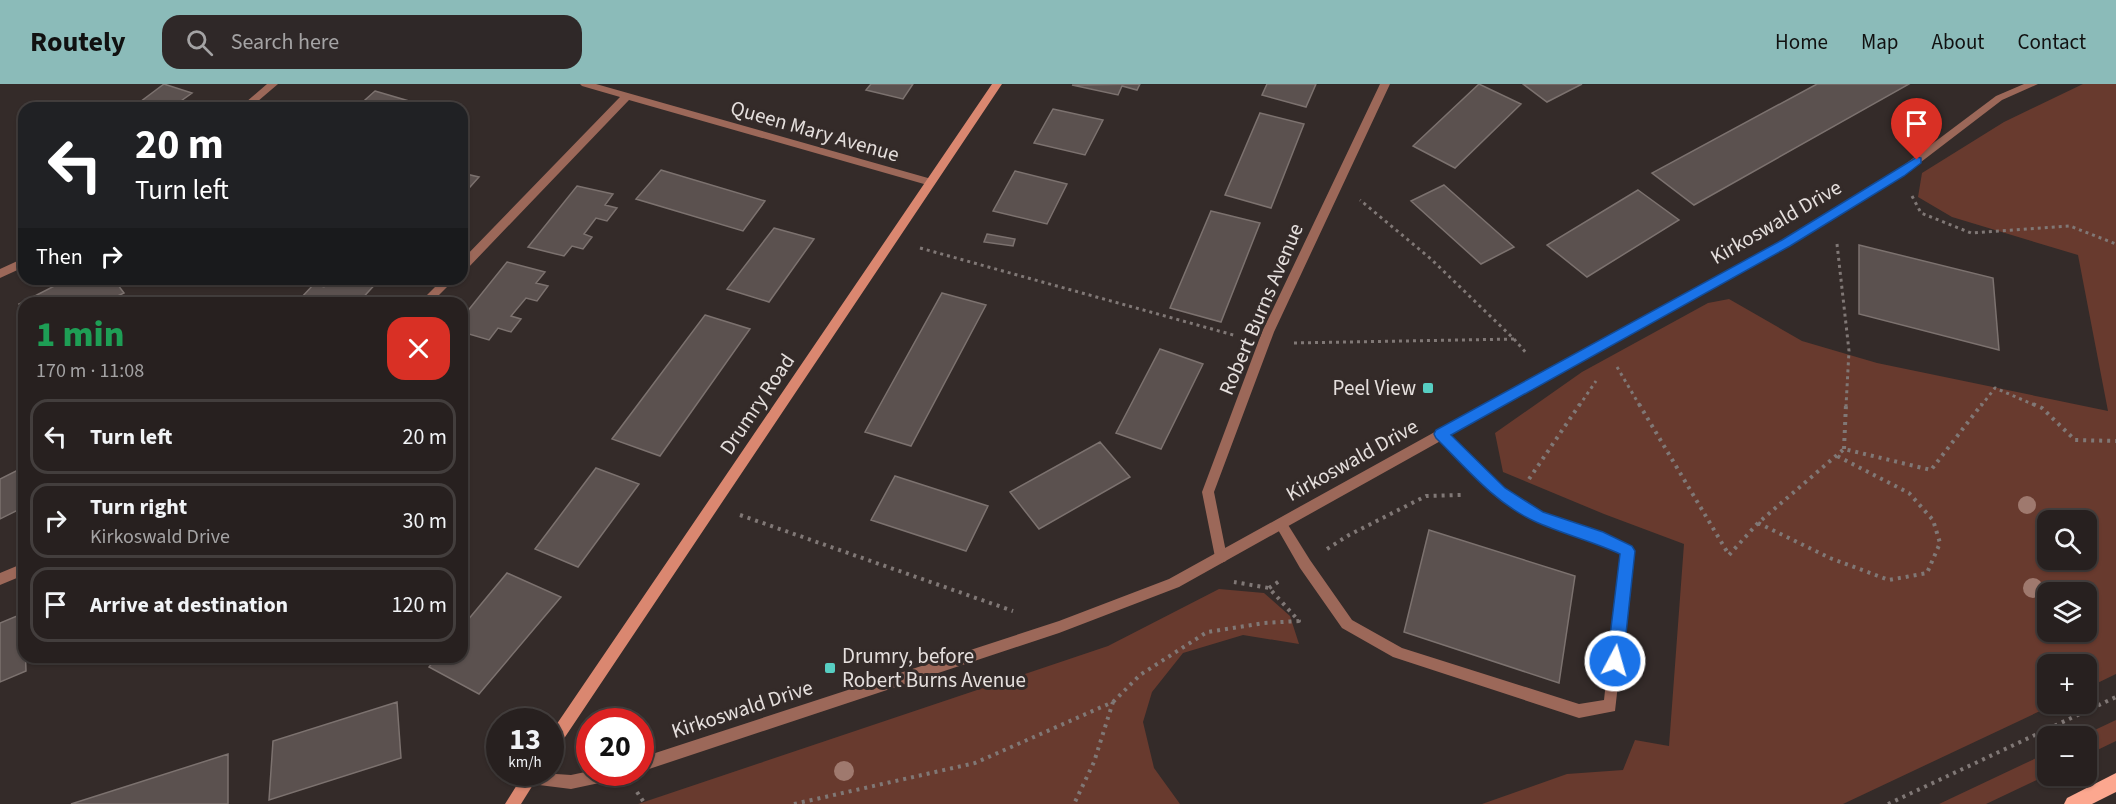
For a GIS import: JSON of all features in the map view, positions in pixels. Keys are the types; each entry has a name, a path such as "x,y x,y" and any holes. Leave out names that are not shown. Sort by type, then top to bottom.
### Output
{"main road":[{"name":"Drumry Road","path":"564,726 997,84"},
{"path":"2073,804 2116,782"},
{"path":"512,804 524,786"}],"street":[{"path":"251,102 273,84"},
{"name":"Queen Mary Avenue","path":"585,84 931,182"},
{"name":"Robert Burns Avenue","path":"1221,557 1208,492 1268,332 1385,84"},
{"name":"Kirkoswald Drive","path":"654,760 1059,627 1174,583 1786,243 1900,173 1999,98 2034,84"},
{"path":"468,261 627,96"},
{"path":"0,274 18,265"},
{"path":"430,297 444,285"},
{"path":"1281,524 1305,564 1347,624 1398,653 1579,711 1610,705 1627,551 1598,537 1538,517 1500,493 1441,434"},
{"path":"0,579 18,572"}],"path":[{"path":"1900,173 1922,213 1971,233 2070,226 2116,244"},
{"path":"1612,358 1729,555 1758,523 1844,449 1849,351 1836,235 1825,219"},
{"path":"1844,449 1931,470 1995,388 2042,408 2075,440 2116,441"},
{"path":"1758,523 1830,558 1889,580 1927,573 1940,543 1933,520 1909,493 1837,455"},
{"path":"714,506 1059,627"},
{"path":"1888,804 2116,697"},
{"path":"794,804 975,763 1113,702 1094,762 1074,804"},
{"path":"637,792 645,804"}],"shaded area":[{"path":"2083,84 2116,84 2116,674 2097,683 2097,654 2037,654 2037,712 1843,804 1482,804 1567,774 1623,770 1635,740 1669,746 1684,544 1503,472 1495,433 1582,372 1708,303 1729,299 1802,341 1877,363 2108,411 2078,255 1952,217 1918,197 1922,173 2004,122"},
{"path":"1219,589 1264,593 1290,616 1299,644 1243,635 1183,653 1152,692 1143,722 1154,768 1180,804 638,804 1108,646"},
{"path":"2116,720 2116,741 2097,750 2097,729"},
{"path":"2037,758 2037,780 1986,804 1939,804"}],"building":[{"path":"164,84 192,93 179,102 140,102"},
{"path":"871,84 913,84 903,99 866,90"},
{"path":"1140,84 1137,90 1122,86 1118,95 1072,85"},
{"path":"1267,84 1316,84 1306,107 1262,95"},
{"path":"1479,84 1521,104 1455,168 1413,146"},
{"path":"1523,84 1582,84 1547,102"},
{"path":"1817,84 1909,84 1694,205 1652,173"},
{"path":"375,91 413,102 363,102"},
{"path":"1053,109 1103,120 1085,155 1034,143"},
{"path":"1260,113 1304,124 1271,208 1225,195"},
{"path":"661,170 765,201 743,231 636,199"},
{"path":"1015,171 1067,184 1047,224 993,211"},
{"path":"468,174 479,177 468,189"},
{"path":"1444,185 1514,247 1481,264 1411,201"},
{"path":"577,186 613,194 605,205 617,208 607,221 596,218 584,234 592,237 583,249 572,246 564,256 528,247"},
{"path":"1638,190 1679,220 1587,277 1547,245"},
{"path":"1211,211 1260,223 1221,322 1170,308"},
{"path":"774,228 814,239 769,302 727,289"},
{"path":"987,234 1015,239 1013,246 984,242"},
{"path":"1859,245 1993,278 1999,350 1859,314"},
{"path":"507,262 545,272 536,283 548,286 537,301 526,298 511,316 521,319 511,332 498,328 489,340 468,334 468,311"},
{"path":"56,285 118,285 124,293 116,297 33,297"},
{"path":"313,285 324,287 326,285 374,285 364,297 302,297"},
{"path":"942,293 986,305 911,446 865,432"},
{"path":"705,315 750,329 660,456 612,439"},
{"path":"1160,349 1203,364 1161,449 1116,433"},
{"path":"1100,442 1130,477 1039,529 1010,492"},
{"path":"596,468 639,484 578,567 535,549"},
{"path":"18,470 18,510 0,519 0,479"},
{"path":"895,476 988,506 966,551 871,520"},
{"path":"1429,530 1575,576 1559,683 1404,632"},
{"path":"507,573 561,597 479,694 429,667 432,663 468,663 468,620"},
{"path":"18,616 18,663 26,663 26,671 0,682 0,623"},
{"path":"397,702 401,758 269,800 273,741"},
{"path":"228,754 228,804 71,804"}],"place":[{"name":"Peel View","path":"1428,388"},
{"name":"Drumry, before Robert Burns Avenue","path":"830,668"}],"route":[{"path":"1615,661 1627,551 1598,537 1538,517 1500,493 1441,434 1786,243 1900,173 1917,160"}]}
